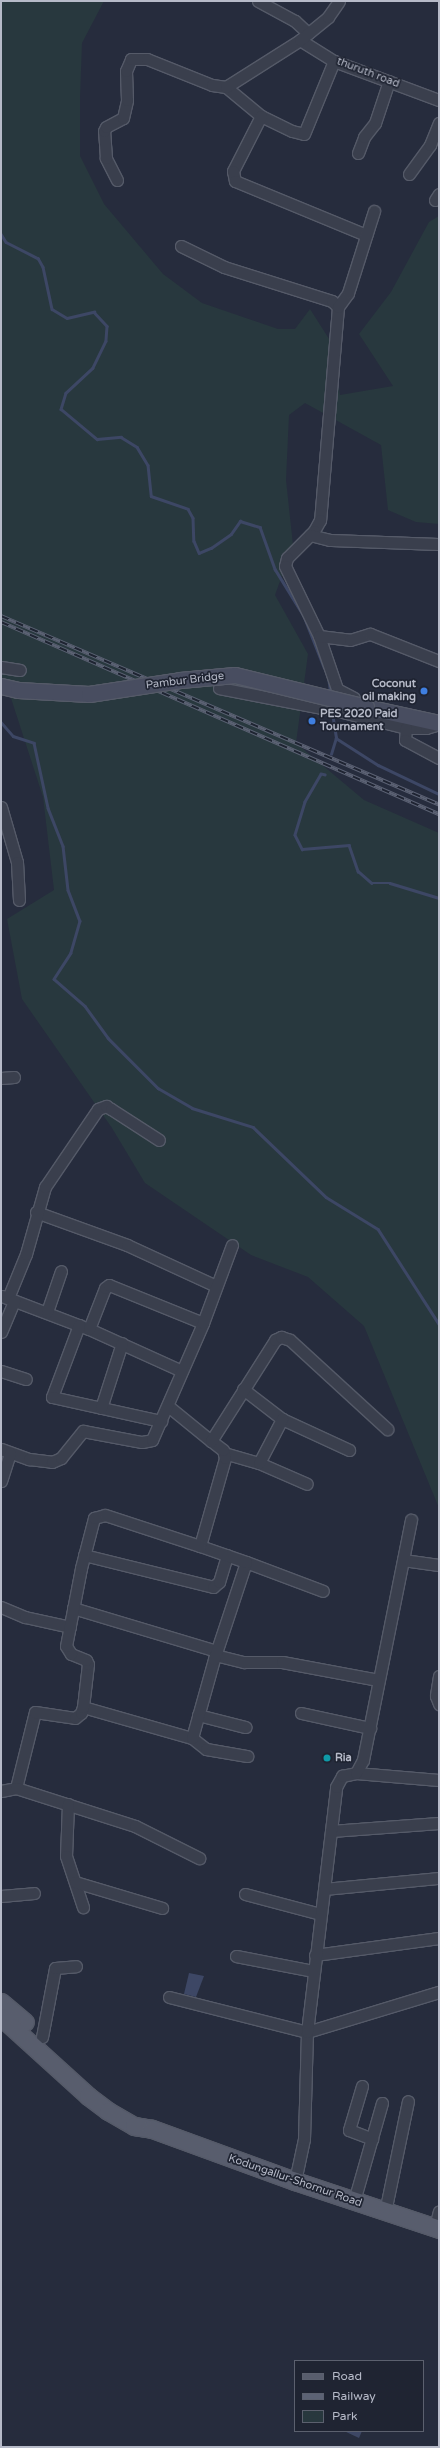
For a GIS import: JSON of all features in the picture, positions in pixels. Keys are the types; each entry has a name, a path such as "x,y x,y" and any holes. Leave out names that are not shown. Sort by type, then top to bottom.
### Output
{"main road":[{"name":"Pambur Bridge","path":"1,686 18,690 89,694 180,680 236,675 439,724"},
{"path":"1,2002 107,2098 152,2129"},
{"path":"1,2017 108,2111 134,2126 152,2129"},
{"name":"Kodungallur-Shornur Road","path":"152,2129 295,2181 437,2228"}],"street":[{"path":"258,1 295,21 308,32"},
{"path":"226,87 300,40 328,17 339,1"},
{"name":"thuruth road","path":"300,40 334,61 439,100"},
{"path":"117,180 106,158 104,131 106,127 123,118 127,100 126,71 131,59 147,59 212,85 226,87 261,116 292,131 304,134 334,61"},
{"path":"358,153 364,138 375,123 389,81"},
{"path":"261,116 233,171 235,181 366,235"},
{"path":"409,174 430,145 439,123"},
{"path":"374,211 348,293 338,307 323,504 320,520 310,535 292,552 285,566 319,636 340,692 364,700 439,716"},
{"path":"181,246 224,266 332,301 338,307"},
{"path":"310,535 330,540 439,544"},
{"path":"319,636 350,640 370,634 439,661"},
{"path":"1,667 20,670"},
{"path":"219,688 342,712 406,728 426,728 439,724"},
{"path":"406,728 405,740 439,758"},
{"path":"1,807 16,862 19,900"},
{"path":"1,1078 14,1077"},
{"path":"1,1332 8,1298 26,1254 36,1212 45,1187 98,1108 106,1106 159,1140"},
{"path":"36,1212 127,1245 216,1286"},
{"path":"1,1481 6,1451 52,1462 61,1458 83,1431 147,1442 152,1440 168,1406 180,1370 203,1323 232,1245"},
{"path":"46,1312 60,1271"},
{"path":"161,1421 52,1396 84,1327 105,1288 109,1285 203,1323"},
{"path":"8,1298 84,1327 180,1370"},
{"path":"211,1440 275,1340 285,1337 313,1358 387,1429"},
{"path":"101,1408 122,1344"},
{"path":"1,1371 26,1379"},
{"path":"243,1389 282,1419 349,1450"},
{"path":"168,1406 211,1440 224,1453 259,1463 307,1484"},
{"path":"259,1463 282,1419"},
{"path":"200,1546 224,1453"},
{"path":"16,1788 35,1712 76,1718 81,1713 83,1707 89,1670 86,1660 67,1651 73,1608 91,1523 98,1515 200,1546 323,1591"},
{"path":"356,1773 363,1760 370,1728 378,1680 411,1520"},
{"path":"84,1556 213,1587 219,1582 227,1556"},
{"path":"403,1560 439,1565"},
{"path":"192,1738 215,1653 246,1562"},
{"path":"1,1607 25,1617 70,1627"},
{"path":"73,1608 244,1662 282,1662 378,1680"},
{"path":"439,1676 436,1696 439,1704"},
{"path":"83,1707 192,1738 206,1749 247,1756"},
{"path":"301,1713 370,1728"},
{"path":"198,1716 245,1727"},
{"path":"295,2181 305,2129 307,2032 313,1971 339,1779 342,1776 356,1773 439,1780"},
{"path":"1,1791 16,1788 135,1826 199,1858"},
{"path":"68,1804 66,1856 84,1907"},
{"path":"331,1831 439,1824"},
{"path":"324,1889 439,1878"},
{"path":"75,1882 162,1908"},
{"path":"1,1896 34,1893"},
{"path":"244,1894 320,1914"},
{"path":"315,1956 439,1938"},
{"path":"236,1956 313,1971"},
{"path":"42,2038 55,1968 76,1966"},
{"path":"169,1997 307,2032 439,1992"},
{"path":"362,2086 349,2130 372,2139"},
{"path":"385,2212 408,2101"},
{"path":"354,2201 382,2103"},
{"path":"437,2228 439,2211"}],"green space":[{"path":"1,1 104,1 82,43 80,156 104,204 163,274 202,303 278,329 295,329 310,309 331,342 340,395 393,386 359,334 391,292 429,222 439,216 439,524 416,522 388,510 381,445 305,403 289,415 286,480 293,545 275,595 308,654 296,743 364,800 439,833 439,1508 364,1326 308,1277 251,1255 145,1183 112,1128 22,999 7,919 54,890 43,797 9,692 1,690"}],"water":[{"path":"189,1973 204,1976 196,1997 184,1994"},
{"path":"346,2432 362,2432 359,2438"}],"waterway":[{"path":"1,234 6,242 38,258 43,267 52,309 67,318 94,312 107,326 106,341 93,368 66,393 61,409 97,439 121,437 137,447 148,465 151,496 188,509 193,518 194,541 199,553 211,548 231,534 240,521 260,527 275,569 304,616 324,667"},
{"path":"329,681 331,693"},
{"path":"331,754 336,738 332,714"},
{"path":"1,722 13,736 34,743 48,808 63,846 68,890 80,921 71,953 54,979 85,1006 108,1038 158,1088 192,1108 253,1127 326,1197 378,1229 439,1324"},
{"path":"336,738 378,765 439,794"},
{"path":"325,775 321,774 305,802 295,835 302,849 349,845 358,871 372,883 390,883 439,898"}],"railway":[{"path":"1,616 439,805"},
{"path":"1,622 439,814"}],"place":[{"name":"Coconut oil making","path":"424,691"},
{"name":"PES 2020 Paid Tournament","path":"312,721"},
{"name":"Ria","path":"327,1758"}]}
